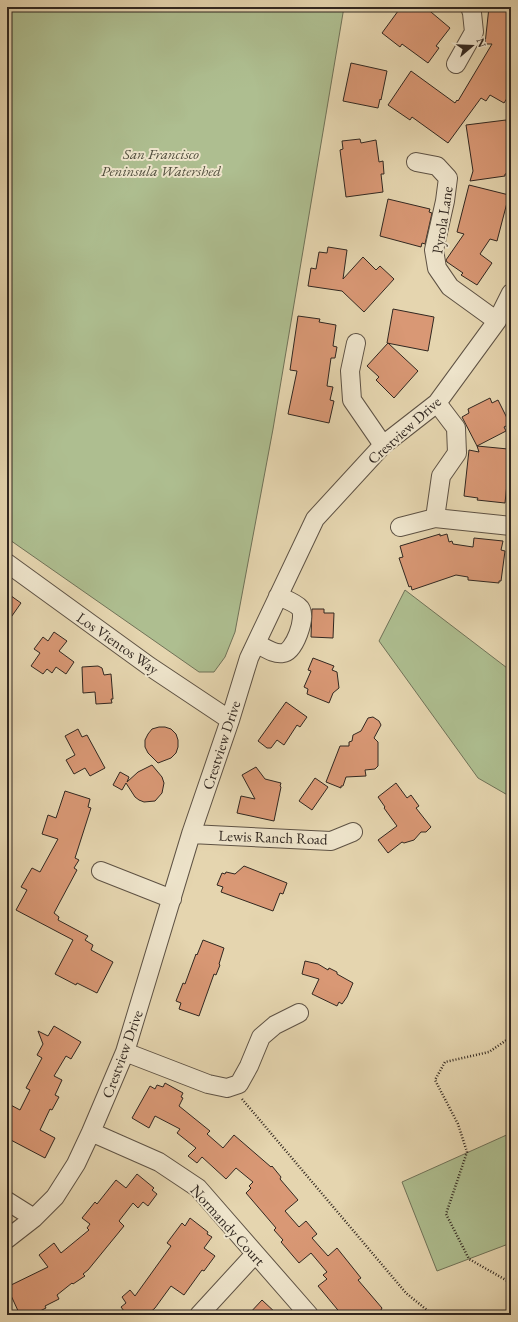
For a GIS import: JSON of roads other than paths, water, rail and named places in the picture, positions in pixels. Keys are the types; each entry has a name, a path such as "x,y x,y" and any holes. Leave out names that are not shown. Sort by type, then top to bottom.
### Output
{"street":[{"path":"456,64 474,32 470,7"},
{"name":"Pyrola Lane","path":"416,162 437,166 448,178 445,201 434,250 437,268 450,288 497,321"},
{"name":"Crestview Drive","path":"7,1239 34,1218 55,1197 76,1164 91,1132 125,1052 191,834 230,720 249,658 316,520 383,445 437,403 497,321 511,293"},
{"path":"356,343 350,371 352,400 383,445"},
{"path":"435,518 441,476 457,453 456,428 437,403"},
{"path":"400,527 435,518 511,526"},
{"name":"Los Vientos Way","path":"7,563 149,666 230,720"},
{"path":"257,644 282,654 293,646 303,614 299,606 278,596"},
{"name":"Lewis Ranch Road","path":"191,834 331,841 353,832"},
{"path":"101,871 172,899"},
{"path":"125,1052 208,1084 227,1088 239,1084 262,1037 274,1025 299,1013"},
{"name":"Normandy Court","path":"91,1132 159,1162 198,1188 309,1315"},
{"path":"7,1201 34,1218"},
{"path":"199,1315 255,1254"}],"park label":[{"name":"San Francisco Peninsula Watershed","path":"161,162"}]}
